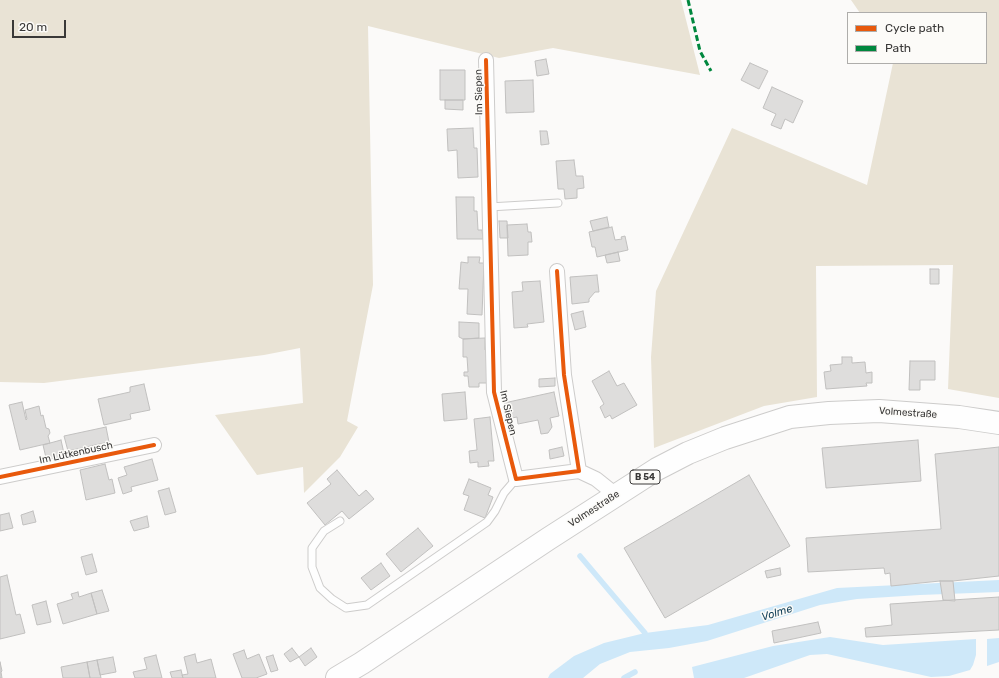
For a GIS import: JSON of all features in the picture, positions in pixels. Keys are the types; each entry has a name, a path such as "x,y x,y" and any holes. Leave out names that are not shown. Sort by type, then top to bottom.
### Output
{"main road":[{"name":"Volmestraße","path":"337,678 657,469 688,453 725,438 790,417 828,413 879,411 959,417 999,423"}],"street":[{"name":"Im Siepen","path":"486,60 494,392 516,479"},
{"path":"557,271 564,375 579,471"},
{"name":"Im Lütkenbusch","path":"0,477 154,445"},
{"path":"516,479 579,471 596,479 616,495"}],"lane":[{"path":"489,207 558,202"},
{"path":"340,521 324,531 312,548 312,567 320,588 332,600 346,608 367,605 487,522 495,512 504,493 516,479"}],"shaded area":[{"path":"0,0 681,0 700,75 553,48 499,58 368,26 373,285 347,421 358,427 340,457 304,493 303,467 257,475 215,415 303,403 300,348 264,355 44,383 0,382"},
{"path":"851,0 999,0 999,398 948,389 953,265 816,266 817,397 764,406 654,448 651,357 656,291 732,128 867,185 893,64 987,64 987,12 859,12"}],"water":[{"name":"Volme","path":"999,580 999,592 857,599 820,605 707,641 669,648 630,652 600,664 583,678 548,678 550,674 574,656 604,643 645,633 708,625 837,588"},
{"path":"830,637 883,645 976,639 976,655 970,670 949,676 931,677 827,654 810,655 744,678 694,678 692,667 773,646"},
{"path":"999,638 999,662 987,666 987,639"}],"building":[{"path":"546,59 549,74 537,76 535,61"},
{"path":"750,63 768,71 759,89 741,80"},
{"path":"440,70 465,70 465,100 440,100"},
{"path":"533,80 534,112 506,113 505,81"},
{"path":"772,87 803,101 793,123 785,119 781,129 771,125 776,114 763,108"},
{"path":"445,100 463,100 463,110 445,109"},
{"path":"473,128 474,148 477,148 478,177 458,178 457,150 448,151 447,129"},
{"path":"540,131 547,131 549,144 541,145"},
{"path":"574,160 576,176 583,176 584,188 577,189 577,198 565,199 564,189 558,189 556,161"},
{"path":"456,197 474,197 474,211 477,211 478,230 482,230 483,239 457,239"},
{"path":"607,217 609,227 593,231 590,221"},
{"path":"499,221 507,221 508,238 500,238"},
{"path":"527,224 528,232 531,232 532,242 528,242 528,255 508,256 507,225"},
{"path":"612,227 615,240 622,239 621,237 625,236 628,250 597,257 595,247 592,247 589,232"},
{"path":"618,252 620,261 607,263 605,255"},
{"path":"468,257 480,257 479,263 484,263 482,315 467,314 468,289 459,289 461,262 468,263"},
{"path":"930,269 939,269 939,284 930,284"},
{"path":"597,275 599,292 595,292 589,299 589,302 572,304 570,277"},
{"path":"540,281 544,322 527,324 528,327 514,328 512,292 523,291 522,282"},
{"path":"583,311 586,327 575,330 571,314"},
{"path":"459,322 479,323 479,338 463,339 459,337"},
{"path":"485,338 488,383 479,383 479,387 469,387 468,376 464,376 464,372 468,372 467,357 463,357 463,339"},
{"path":"842,357 852,357 852,363 865,362 866,373 872,372 872,383 866,383 867,386 826,389 824,372 831,371 830,365 842,364"},
{"path":"910,361 935,361 935,380 920,380 920,390 909,390"},
{"path":"609,371 617,386 624,383 637,405 612,419 610,415 605,418 600,407 604,404 592,381"},
{"path":"555,378 555,386 539,387 539,379"},
{"path":"144,384 150,410 130,414 131,419 104,425 98,399 130,392 130,387"},
{"path":"465,392 467,419 444,421 442,394"},
{"path":"554,392 559,416 550,418 552,427 548,433 541,434 538,420 518,424 517,417 507,419 504,403"},
{"path":"22,402 26,420 25,410 39,406 46,428 49,429 50,433 48,436 50,443 20,450 9,405"},
{"path":"490,417 494,461 488,461 489,466 478,467 478,462 470,463 469,451 477,450 474,419"},
{"path":"106,427 109,442 68,451 64,436"},
{"path":"61,440 65,458 47,462 43,445"},
{"path":"918,440 921,481 826,488 822,448"},
{"path":"562,447 564,456 550,459 549,450"},
{"path":"999,447 999,576 891,586 890,573 885,574 884,568 808,572 806,538 941,529 935,454"},
{"path":"152,459 158,480 131,487 132,491 123,494 118,478 127,475 124,467"},
{"path":"105,464 109,480 112,479 115,493 86,500 80,470"},
{"path":"337,470 359,496 366,490 374,499 349,519 342,511 325,525 307,503 331,484 327,479"},
{"path":"749,475 790,546 665,618 624,548"},
{"path":"469,479 491,488 488,495 493,497 485,518 464,510 469,496 463,494"},
{"path":"169,488 176,512 165,515 158,491"},
{"path":"33,511 36,522 23,525 21,515"},
{"path":"9,513 13,528 0,531 0,515"},
{"path":"147,516 149,527 134,531 130,521"},
{"path":"418,528 433,546 401,572 386,554"},
{"path":"92,554 97,572 86,575 81,557"},
{"path":"381,563 390,576 371,590 361,578"},
{"path":"780,568 781,575 767,578 765,571"},
{"path":"7,575 16,615 20,614 25,633 0,639 0,577"},
{"path":"940,581 953,581 955,601 943,600"},
{"path":"102,590 109,611 97,614 91,593"},
{"path":"78,592 79,597 91,593 97,614 63,624 57,604 73,599 71,594"},
{"path":"999,597 999,630 866,637 865,628 892,625 890,604"},
{"path":"46,601 51,622 37,625 32,605"},
{"path":"818,622 821,633 774,643 772,631"},
{"path":"292,648 299,657 290,662 284,654"},
{"path":"311,648 317,657 305,666 299,657"},
{"path":"244,650 247,659 259,654 267,674 256,678 242,678 233,654"},
{"path":"195,654 197,663 211,659 216,678 183,678 182,675 188,674 184,657"},
{"path":"156,655 162,678 135,678 133,672 147,669 144,658"},
{"path":"273,655 278,670 271,672 266,657"},
{"path":"113,657 116,672 100,675 97,660"},
{"path":"97,660 101,678 90,678 87,662"},
{"path":"0,662 2,671 2,678 0,678"},
{"path":"87,662 90,678 63,678 61,667"},
{"path":"181,670 183,678 172,678 170,672"}],"waterway":[{"path":"580,556 645,633 645,640"},
{"path":"624,678 635,672"}],"marked path":[{"path":"688,0 700,51 711,71"}],"cycle path":[{"path":"486,60 494,392 516,479 579,471 564,375 557,271"},
{"path":"0,477 154,445"}]}
